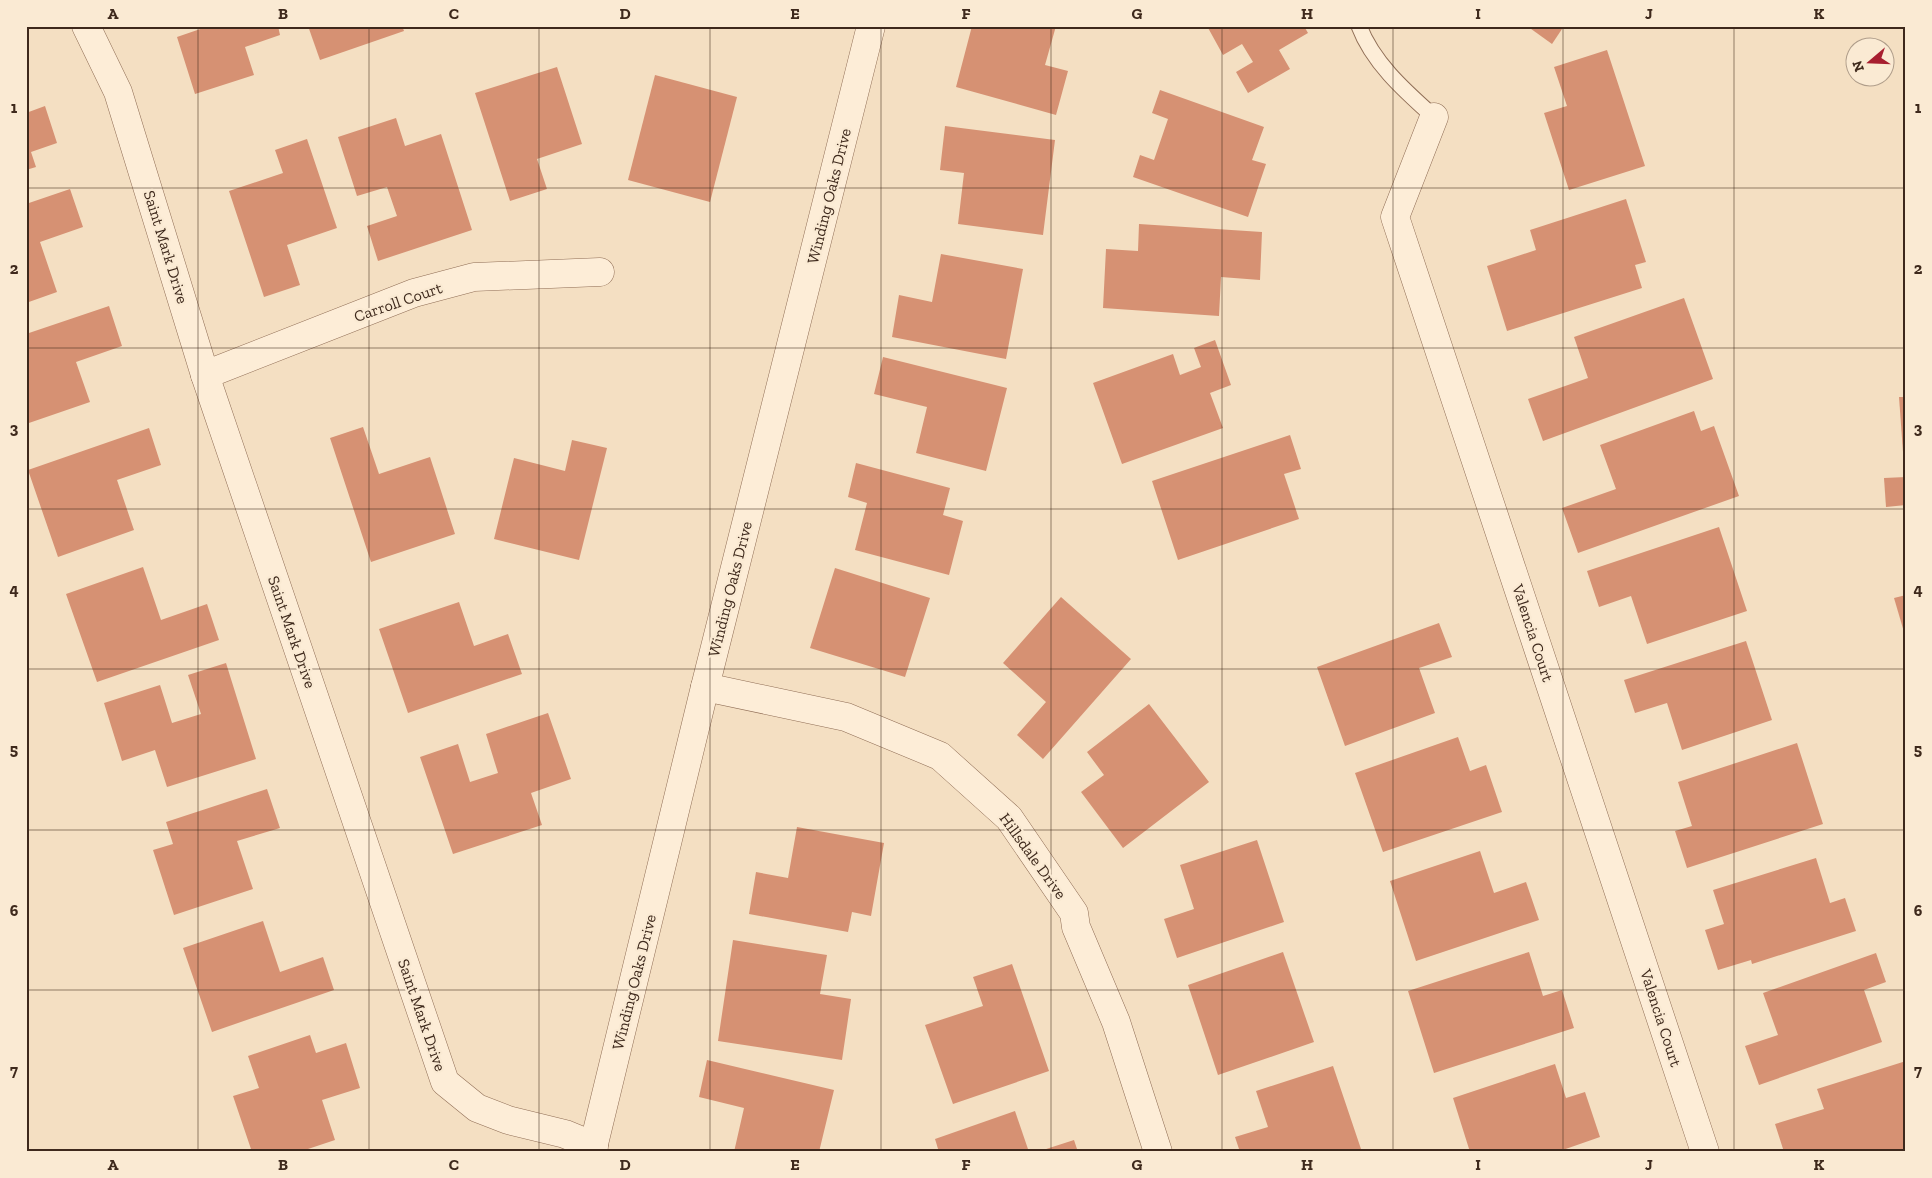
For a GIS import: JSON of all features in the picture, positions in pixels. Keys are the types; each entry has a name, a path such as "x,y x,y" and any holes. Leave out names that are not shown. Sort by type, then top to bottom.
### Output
{"street":[{"name":"Saint Mark Drive","path":"86,26 118,92 205,375 445,1082 477,1108 508,1120 565,1134 593,1149"},
{"name":"Winding Oaks Drive","path":"593,1149 705,687 871,26"},
{"name":"Valencia Court","path":"1434,117 1395,217 1705,1152"},
{"name":"Carroll Court","path":"205,375 414,294 474,277 600,272"},
{"name":"Hillsdale Drive","path":"705,687 846,717 940,756 1008,818 1074,913 1076,927 1116,1022 1158,1152"}],"lane":[{"path":"1358,26 1364,40 1396,82 1434,117"}],"building":[{"path":"209,26 278,26 280,35 245,47 254,75 195,94 177,37"},
{"path":"308,26 402,26 404,31 320,60"},
{"path":"972,26 1056,26 1045,65 1068,71 1056,115 956,87"},
{"path":"1207,26 1304,26 1308,33 1279,50 1290,69 1248,93 1236,72 1253,62 1242,44 1223,55"},
{"path":"1527,26 1564,26 1552,44"},
{"path":"1607,50 1645,166 1569,190 1544,113 1567,106 1554,67"},
{"path":"557,67 582,144 537,159 547,189 510,201 475,93"},
{"path":"655,75 737,97 710,202 628,180"},
{"path":"1160,90 1264,127 1252,160 1266,164 1248,217 1133,177 1140,155 1154,160 1168,119 1152,113"},
{"path":"45,106 57,143 31,152 36,167 26,170 26,113"},
{"path":"396,118 405,146 441,134 472,230 378,261 367,226 397,216 387,187 357,196 338,137"},
{"path":"945,126 1055,140 1043,235 958,224 964,173 940,170"},
{"path":"307,139 337,228 287,245 300,285 264,297 229,191 283,173 275,150"},
{"path":"70,189 83,227 40,242 57,292 26,303 26,204"},
{"path":"1626,199 1646,262 1635,265 1642,288 1507,331 1487,266 1536,250 1530,230"},
{"path":"1139,224 1262,232 1260,280 1221,277 1219,316 1103,308 1106,249 1138,251"},
{"path":"941,254 1023,269 1006,359 892,337 899,295 932,302"},
{"path":"1684,298 1713,379 1543,441 1528,399 1588,378 1574,337"},
{"path":"109,306 122,346 76,362 90,402 26,424 26,334"},
{"path":"1215,340 1231,385 1210,393 1223,428 1122,464 1093,383 1173,354 1180,375 1201,367 1194,348"},
{"path":"883,357 1007,388 986,471 916,453 927,407 874,394"},
{"path":"1899,397 1906,397 1906,466 1904,466"},
{"path":"1694,411 1701,431 1714,426 1739,496 1578,553 1562,508 1616,489 1600,445"},
{"path":"363,427 379,474 430,457 455,534 371,562 330,438"},
{"path":"149,428 161,465 117,480 134,530 58,557 28,470"},
{"path":"1290,435 1301,469 1284,474 1299,519 1178,560 1152,481"},
{"path":"572,440 607,448 579,560 494,539 514,458 565,471"},
{"path":"856,463 950,488 943,515 963,521 949,575 855,550 867,503 848,497"},
{"path":"1906,477 1906,505 1886,507 1884,478"},
{"path":"1719,527 1747,611 1647,644 1631,596 1599,607 1587,571"},
{"path":"143,567 161,620 207,604 219,640 97,682 66,594"},
{"path":"835,568 930,598 905,677 810,648"},
{"path":"1906,595 1906,631 1904,632 1894,598"},
{"path":"1061,597 1131,659 1043,759 1017,735 1046,702 1003,663"},
{"path":"459,602 474,646 508,634 522,674 408,713 379,629"},
{"path":"1439,623 1452,657 1419,668 1435,713 1345,746 1317,667"},
{"path":"1746,641 1772,720 1682,750 1667,703 1635,713 1624,680"},
{"path":"226,663 256,759 167,787 155,750 122,761 104,703 160,685 172,723 201,714 188,675"},
{"path":"1149,704 1209,782 1123,848 1081,792 1104,775 1087,752"},
{"path":"548,713 571,779 531,793 542,825 453,854 420,757 458,744 470,782 498,773 486,734"},
{"path":"1458,737 1470,771 1486,765 1502,812 1383,852 1355,773"},
{"path":"1797,743 1823,824 1687,868 1675,831 1692,826 1678,782"},
{"path":"267,789 280,828 237,841 253,889 174,915 153,850 173,844 166,822"},
{"path":"797,827 884,843 871,916 852,912 848,932 749,914 756,872 788,878"},
{"path":"1257,840 1284,922 1177,958 1164,919 1194,909 1180,865"},
{"path":"1480,851 1494,893 1526,882 1539,920 1416,961 1390,881"},
{"path":"1816,858 1830,903 1845,898 1856,931 1752,964 1751,960 1718,970 1705,930 1724,924 1713,890"},
{"path":"263,921 280,972 323,957 334,990 212,1032 183,948"},
{"path":"733,940 827,955 820,994 851,999 842,1060 718,1041"},
{"path":"1283,952 1314,1042 1218,1075 1188,985"},
{"path":"1529,952 1543,996 1562,990 1574,1028 1434,1073 1408,991"},
{"path":"1876,953 1886,982 1864,990 1882,1042 1759,1085 1745,1046 1778,1035 1763,993"},
{"path":"1012,964 1049,1071 953,1104 925,1025 983,1006 973,977"},
{"path":"310,1035 316,1053 346,1043 360,1088 322,1100 335,1140 299,1152 252,1152 233,1096 259,1088 248,1056"},
{"path":"707,1060 834,1090 819,1152 734,1152 744,1108 699,1097"},
{"path":"1906,1061 1906,1152 1784,1152 1775,1124 1824,1109 1817,1089"},
{"path":"1555,1064 1566,1098 1585,1092 1600,1137 1557,1152 1470,1152 1453,1098"},
{"path":"1333,1066 1362,1152 1240,1152 1235,1137 1268,1127 1256,1091"},
{"path":"1015,1111 1029,1152 939,1152 935,1139"},
{"path":"1074,1140 1078,1152 1040,1152 1040,1151"}]}
